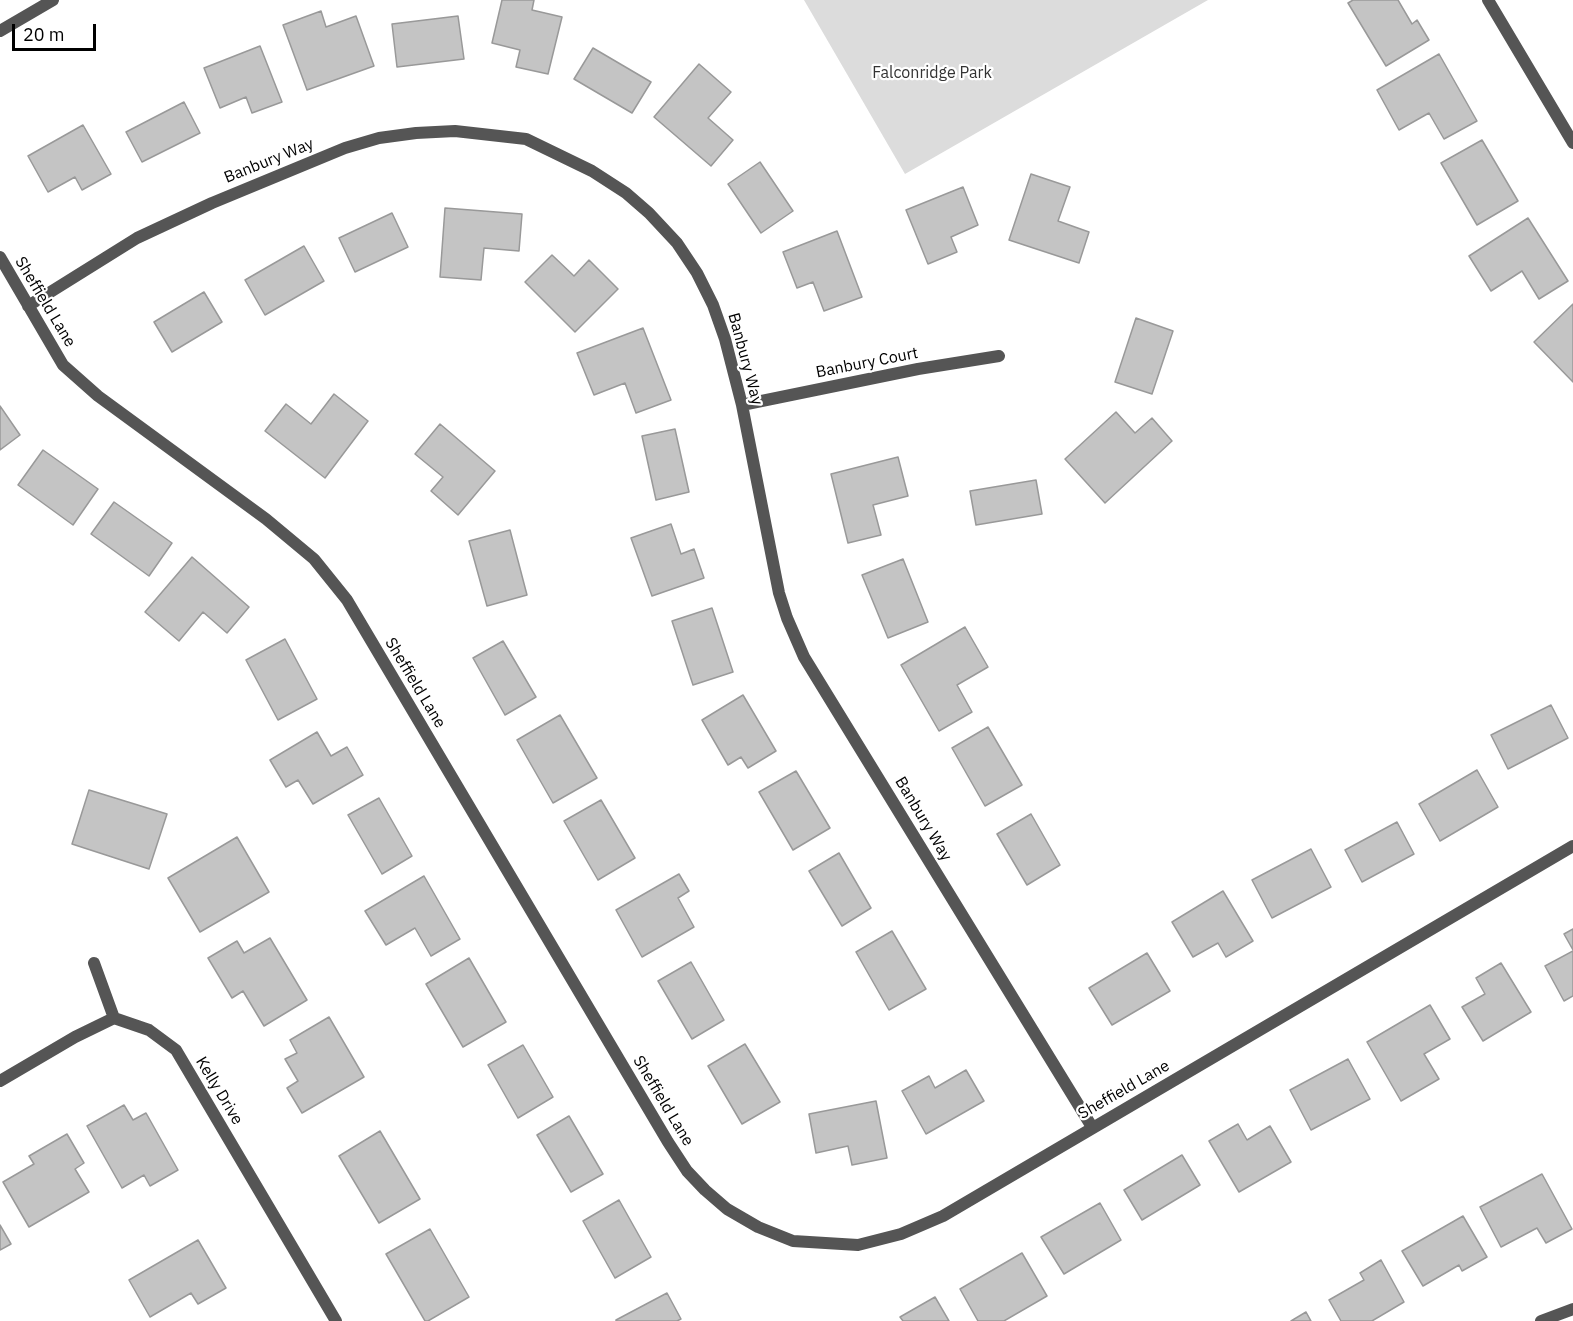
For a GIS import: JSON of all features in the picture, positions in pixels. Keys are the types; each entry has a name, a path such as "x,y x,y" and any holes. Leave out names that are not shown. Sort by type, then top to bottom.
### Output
{"street":[{"path":"0,31 53,0"},
{"path":"1488,0 1573,143"},
{"name":"Banbury Way","path":"28,306 137,238 212,203 345,148 379,138 455,131 526,139 592,171 626,193 649,213 676,243 697,273 713,305 725,339 742,405 779,593 804,657 1092,1128"},
{"name":"Sheffield Lane","path":"0,257 63,365 98,396 266,519 314,559 347,600 687,1171 728,1209 758,1227 793,1241 858,1245 901,1234 943,1216 1573,846"},
{"name":"Banbury Court","path":"742,405 918,369 999,356"},
{"path":"0,1081 75,1037 114,1018 94,963"},
{"name":"Kelly Drive","path":"114,1018 149,1030 176,1050 336,1321"},
{"path":"1541,1321 1573,1310"}],"green space":[{"name":"Falconridge Park","path":"804,0 1208,0 905,174"}],"building":[{"path":"502,0 534,0 532,10 562,17 548,74 516,67 520,50 492,43"},
{"path":"1353,0 1398,0 1412,24 1417,20 1429,40 1386,66 1348,3"},
{"path":"321,11 326,27 356,16 374,66 307,90 283,25"},
{"path":"458,16 464,59 397,67 392,24"},
{"path":"260,46 282,102 252,113 246,97 220,108 204,68"},
{"path":"593,48 651,82 632,113 574,79"},
{"path":"1439,54 1477,121 1444,139 1429,113 1399,130 1377,90"},
{"path":"699,64 731,92 708,118 733,140 711,166 654,117"},
{"path":"184,102 200,133 142,162 126,132"},
{"path":"83,125 111,174 82,190 75,177 48,192 28,156"},
{"path":"1482,140 1518,201 1477,225 1441,163"},
{"path":"760,162 793,211 761,233 728,184"},
{"path":"1031,174 1070,187 1058,221 1089,232 1079,263 1009,240"},
{"path":"963,187 978,225 951,237 957,252 928,264 906,210"},
{"path":"445,208 522,214 519,251 484,248 481,280 440,277"},
{"path":"392,213 408,247 355,272 339,238"},
{"path":"1528,218 1568,281 1539,299 1522,271 1491,291 1469,256"},
{"path":"837,231 862,297 824,311 813,282 797,288 783,252"},
{"path":"304,246 324,281 265,315 245,280"},
{"path":"552,255 574,276 589,260 618,289 575,332 525,282"},
{"path":"204,292 222,322 172,352 154,322"},
{"path":"1573,304 1573,382 1534,342"},
{"path":"1136,318 1173,331 1152,394 1115,382"},
{"path":"643,328 671,400 636,413 625,383 594,395 577,353"},
{"path":"334,394 368,421 325,478 265,431 286,404 311,424"},
{"path":"0,406 20,435 0,450"},
{"path":"1116,412 1135,433 1152,418 1172,441 1105,503 1065,459"},
{"path":"440,424 495,471 458,515 431,491 443,477 415,454"},
{"path":"675,429 689,492 656,500 642,436"},
{"path":"43,450 98,489 73,525 18,485"},
{"path":"898,457 908,496 873,505 881,535 848,543 831,474"},
{"path":"1036,480 1042,514 976,525 970,491"},
{"path":"114,502 172,543 149,576 91,534"},
{"path":"671,524 681,554 694,549 704,578 652,596 631,538"},
{"path":"510,530 527,595 487,606 469,541"},
{"path":"192,557 249,607 227,633 203,612 179,641 145,612"},
{"path":"903,559 928,622 888,638 862,575"},
{"path":"712,608 733,672 693,685 672,621"},
{"path":"965,627 988,667 957,685 972,712 939,731 901,665"},
{"path":"285,639 317,699 278,720 246,660"},
{"path":"503,641 536,697 505,715 473,658"},
{"path":"743,695 776,751 748,768 741,757 728,765 702,720"},
{"path":"1551,705 1568,738 1508,769 1491,735"},
{"path":"560,715 597,778 553,803 517,740"},
{"path":"988,727 1022,785 985,806 952,748"},
{"path":"317,732 331,756 347,747 363,775 313,804 298,780 286,787 270,760"},
{"path":"1477,770 1498,807 1440,841 1419,804"},
{"path":"796,771 830,828 793,850 759,792"},
{"path":"89,790 167,814 149,869 72,844"},
{"path":"379,798 412,856 382,874 348,815"},
{"path":"601,800 635,858 598,880 564,821"},
{"path":"1031,814 1060,865 1027,885 997,834"},
{"path":"1397,822 1414,854 1362,882 1345,850"},
{"path":"237,837 269,892 200,932 168,878"},
{"path":"1311,849 1331,887 1272,918 1252,880"},
{"path":"839,853 871,908 842,926 809,871"},
{"path":"679,874 689,891 678,898 694,927 642,957 616,910"},
{"path":"424,876 460,939 431,956 415,928 386,945 365,911"},
{"path":"1223,891 1253,941 1226,957 1218,943 1193,957 1172,922"},
{"path":"1573,929 1573,950 1564,934"},
{"path":"892,931 926,989 889,1010 856,952"},
{"path":"270,938 307,1000 264,1026 243,991 232,998 208,958 237,941 244,953"},
{"path":"1573,951 1573,996 1564,1001 1545,966"},
{"path":"1147,953 1170,991 1112,1025 1089,988"},
{"path":"469,958 506,1022 463,1047 426,984"},
{"path":"691,962 724,1020 692,1039 658,981"},
{"path":"1501,963 1531,1012 1483,1041 1462,1007 1485,994 1476,978"},
{"path":"1430,1005 1450,1039 1424,1054 1439,1079 1401,1101 1367,1042"},
{"path":"329,1017 364,1077 302,1113 287,1088 298,1081 285,1059 297,1053 290,1040"},
{"path":"745,1044 780,1102 742,1124 708,1066"},
{"path":"523,1045 553,1097 518,1118 488,1065"},
{"path":"1348,1059 1370,1099 1311,1130 1290,1090"},
{"path":"966,1070 984,1101 926,1134 902,1091 929,1076 935,1088"},
{"path":"876,1101 887,1158 852,1165 848,1146 816,1153 809,1114"},
{"path":"124,1105 133,1120 146,1113 178,1170 150,1186 144,1175 122,1188 87,1126"},
{"path":"569,1116 603,1174 571,1192 537,1135"},
{"path":"1238,1124 1247,1140 1270,1126 1291,1162 1239,1192 1209,1141"},
{"path":"380,1131 420,1199 379,1223 339,1156"},
{"path":"67,1134 84,1163 75,1169 89,1192 29,1227 3,1182 34,1164 29,1156"},
{"path":"1182,1155 1200,1185 1142,1220 1124,1190"},
{"path":"1542,1174 1572,1229 1546,1243 1537,1228 1501,1247 1480,1207"},
{"path":"619,1200 651,1257 615,1278 583,1221"},
{"path":"1100,1203 1121,1240 1064,1274 1041,1237"},
{"path":"1463,1216 1487,1257 1462,1271 1459,1265 1423,1286 1402,1251"},
{"path":"0,1225 11,1244 0,1250"},
{"path":"430,1229 469,1297 425,1321 386,1254"},
{"path":"198,1240 226,1288 198,1304 191,1293 150,1317 129,1280"},
{"path":"1022,1253 1047,1296 1004,1321 978,1321 960,1289"},
{"path":"1381,1260 1404,1302 1372,1321 1341,1321 1329,1300 1364,1280 1360,1273"},
{"path":"667,1293 681,1319 677,1321 616,1321 616,1320"},
{"path":"935,1297 949,1321 903,1321 900,1317"},
{"path":"1306,1312 1311,1321 1291,1321"}]}
